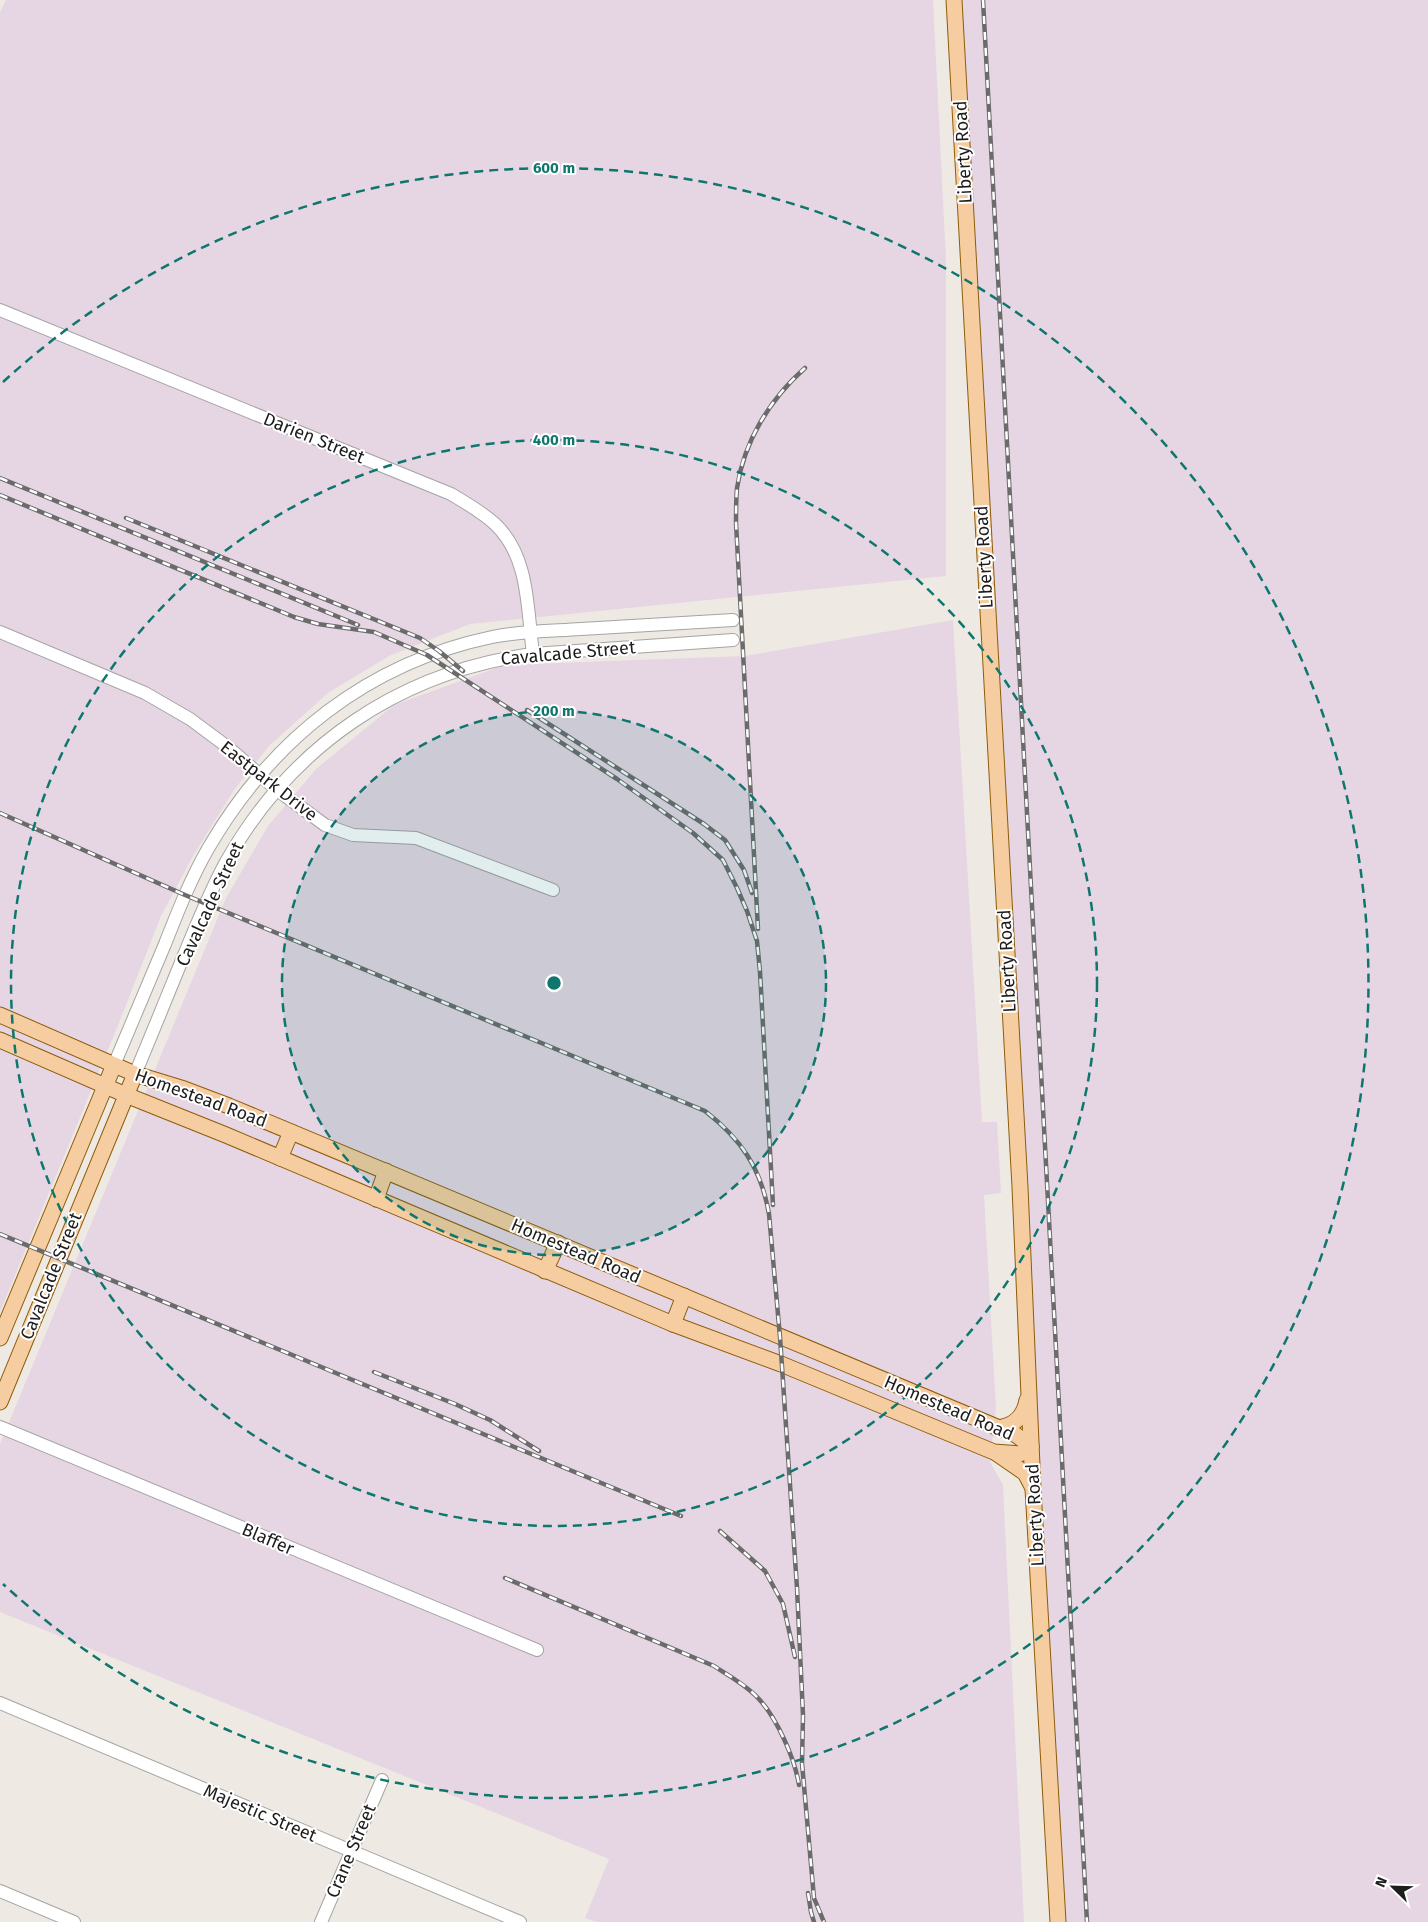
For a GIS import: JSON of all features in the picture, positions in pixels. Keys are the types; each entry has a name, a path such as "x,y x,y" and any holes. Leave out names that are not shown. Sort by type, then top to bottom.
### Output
{"main road":[{"name":"Liberty Road","path":"954,0 1018,1161 1033,1489 1058,1922"},
{"name":"Homestead Road","path":"0,1015 135,1074 184,1089 386,1171 1020,1437 1031,1446 1020,1454 994,1452 781,1364 673,1324 545,1271 0,1040"},
{"name":"Cavalcade Street","path":"0,1338 114,1065"},
{"name":"Cavalcade Street","path":"0,1402 135,1074"},
{"path":"280,1158 291,1132"},
{"path":"376,1198 386,1171"},
{"path":"545,1271 558,1243"},
{"path":"673,1324 684,1296"},
{"path":"997,1428 1012,1425 1022,1415 1027,1402 1029,1386"},
{"path":"891,1410 900,1388"},
{"path":"994,1452 1025,1473 1033,1489"}],"street":[{"name":"Darien Street","path":"0,310 458,498 479,511 496,525 510,541 518,558 527,595 533,654"},
{"name":"Cavalcade Street","path":"114,1065 174,922 208,848 232,810 259,775 305,728 338,704 382,676 428,655 494,636 530,632 733,620"},
{"path":"694,622 696,643"},
{"name":"Eastpark Drive","path":"0,632 145,693 190,719 229,748 276,789 325,825 353,835 416,838 553,890"},
{"name":"Cavalcade Street","path":"135,1074 195,930 226,863 247,829 276,789 298,766 350,723 376,706 424,681 485,662 533,654 733,640"},
{"path":"338,704 350,723"},
{"path":"174,922 195,930"},
{"name":"Blaffer","path":"0,1427 536,1650"},
{"name":"Majestic Street","path":"0,1703 520,1922"},
{"name":"Crane Street","path":"321,1922 382,1780"},
{"path":"0,1891 74,1922"}],"shaded area":[{"path":"6,0 933,0 946,260 946,576 470,624 389,656 328,693 269,746 234,790 193,856 161,916 0,1312 0,12"},
{"path":"957,0 1428,0 1428,1922 1065,1922"},
{"path":"953,620 982,1122 997,1122 1001,1193 984,1195 996,1408 990,1462 1003,1485 1024,1922 597,1922 585,1918 609,1859 0,1612 0,1444 226,898 268,826 316,769 394,705 504,665 745,656"}],"railway":[{"path":"983,0 1087,1922"},
{"path":"758,929 736,523 737,488 746,454 761,422 781,393 805,368"},
{"path":"0,478 358,625"},
{"path":"0,495 294,617 318,624 374,632 427,655 617,779 693,833 723,860 747,911 757,941 773,1205"},
{"path":"126,518 420,638 463,671"},
{"path":"527,710 704,824 725,840 744,870 752,893"},
{"path":"0,813 185,895 705,1111 729,1132 739,1144 761,1182 769,1214 780,1337 797,1588 803,1715 802,1763 814,1898 824,1922"},
{"path":"0,1234 681,1516"},
{"path":"374,1372 490,1420 539,1451"},
{"path":"720,1531 765,1571 783,1604 795,1657"},
{"path":"505,1578 714,1666 743,1685 753,1693 772,1716 794,1763 799,1785"},
{"path":"808,1893 814,1922"}]}
